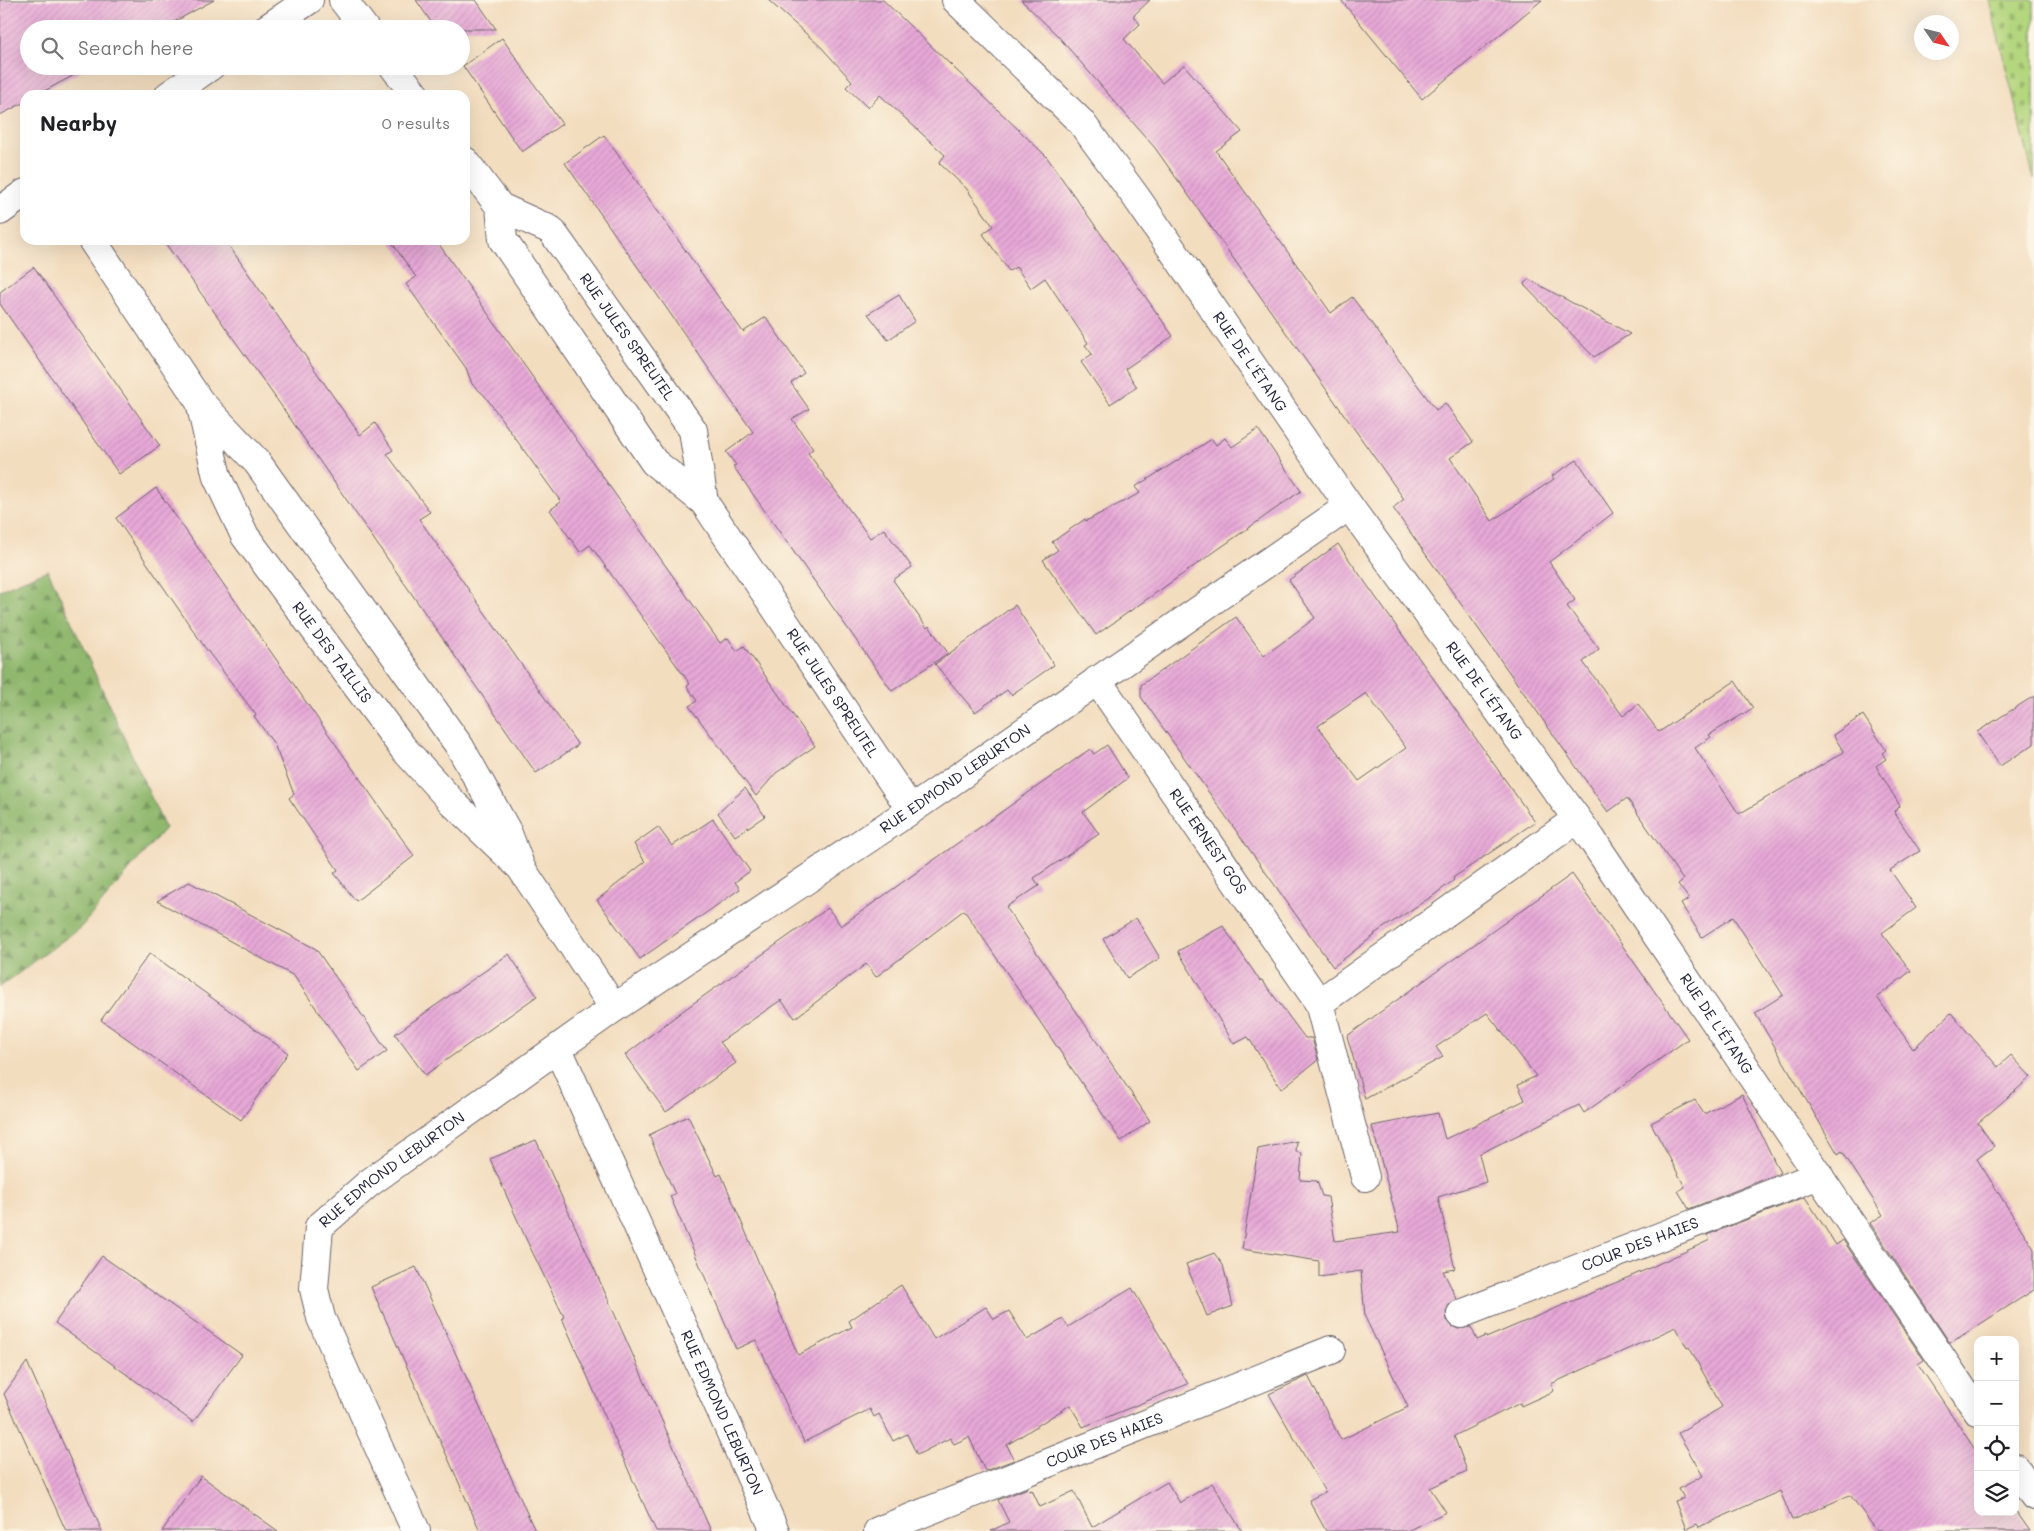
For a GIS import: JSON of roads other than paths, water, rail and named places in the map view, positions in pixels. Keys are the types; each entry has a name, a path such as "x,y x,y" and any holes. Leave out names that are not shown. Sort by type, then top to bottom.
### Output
{"street":[{"path":"279,20 309,0"},
{"path":"343,0 358,20"},
{"name":"RUE DE L'ÉTANG","path":"956,0 1081,122 1136,197 1349,506 1577,819 1974,1406"},
{"path":"176,90 198,75"},
{"path":"400,75 411,90"},
{"name":"RUE JULES SPREUTEL","path":"470,168 500,207 551,230 693,430 704,502"},
{"path":"0,211 20,197"},
{"name":"RUE JULES SPREUTEL","path":"500,207 504,240 654,462 704,502 911,810"},
{"name":"RUE DES TAILLIS","path":"95,245 200,402 257,462 460,747 507,831 521,868"},
{"name":"RUE DES TAILLIS","path":"200,402 218,477 245,536 403,748 454,803 521,868 614,1008"},
{"name":"RUE EDMOND LEBURTON","path":"416,1531 322,1318 314,1288 319,1227 369,1183 614,1008 911,810 1349,506"},
{"name":"RUE ERNEST GOS","path":"1098,680 1319,1003 1365,1177"},
{"path":"1319,1003 1577,819"},
{"name":"RUE EDMOND LEBURTON","path":"558,1049 775,1531"},
{"name":"COUR DES HAIES","path":"1461,1314 1819,1175"},
{"name":"COUR DES HAIES","path":"878,1531 1332,1350"},
{"path":"2017,1471 2034,1496"}]}
